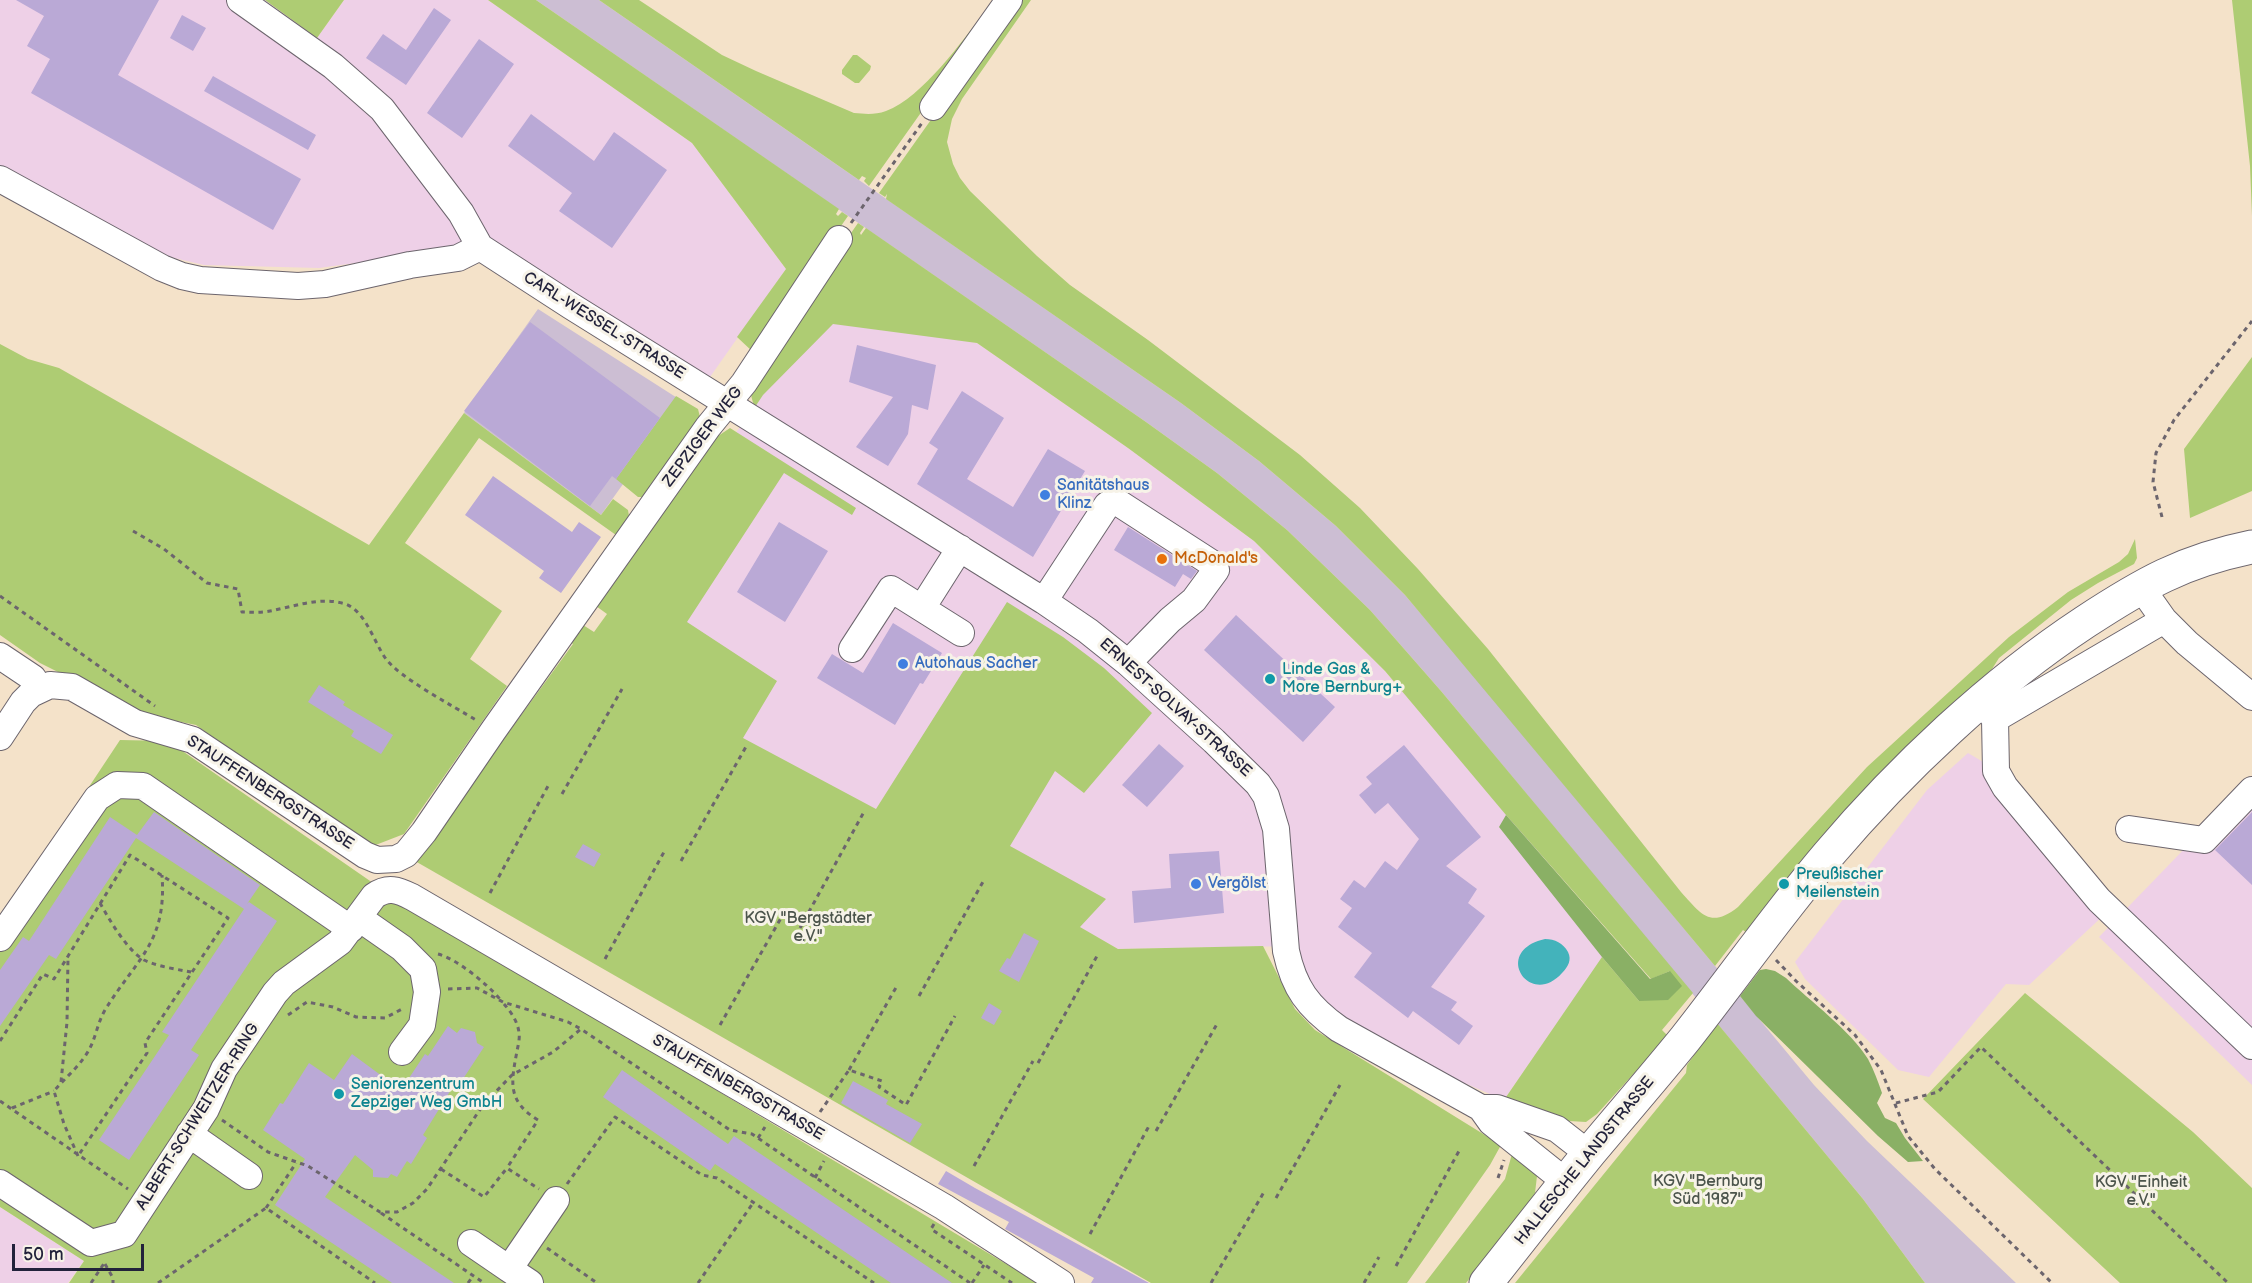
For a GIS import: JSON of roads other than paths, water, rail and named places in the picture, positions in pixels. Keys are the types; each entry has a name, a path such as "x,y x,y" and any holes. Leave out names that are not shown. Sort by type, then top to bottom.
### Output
{"main road":[{"path":"1988,710 2019,670 2073,630 2140,586 2179,567 2208,557 2252,547"},
{"name":"HALLESCHE LANDSTRASSE","path":"1485,1283 1685,1039 1753,948 1856,823 1938,741 1988,710"}],"street":[{"name":"CARL-WESSEL-STRASSE","path":"240,0 333,66 381,109 461,213 480,247 728,403"},
{"path":"933,107 1009,0"},
{"path":"0,179 162,268 200,280 298,286 325,284 410,265 458,258 480,247"},
{"name":"ZEPZIGER WEG","path":"386,856 424,832 701,436 744,382 839,239"},
{"name":"ERNEST-SOLVAY-STRASSE","path":"728,403 1044,601 1088,631 1128,663 1243,768 1266,796 1276,829 1286,951 1290,970 1307,1001 1339,1029 1481,1108 1491,1122 1566,1182"},
{"path":"1044,601 1107,505 1114,500 1213,564 1216,570 1194,600 1170,620 1128,663"},
{"path":"922,608 960,548"},
{"path":"2140,586 2164,620 2187,643 2252,697"},
{"path":"852,650 891,589 961,633"},
{"path":"2164,620 1988,710 1995,771 2005,787 2099,900 2252,1046"},
{"path":"0,656 33,678 40,689 23,702 0,738"},
{"name":"STAUFFENBERGSTRASSE","path":"40,689 50,685 72,687 126,719 184,736 202,746 386,856 376,869 396,892 944,1207 1061,1283"},
{"path":"0,938 97,798 117,785 143,786 355,923 402,948 423,969 427,993 422,1025 402,1052"},
{"path":"2129,829 2204,840 2252,790"},
{"path":"386,856 405,871 407,885 396,892"},
{"name":"ALBERT-SCHWEITZER-RING","path":"0,1183 90,1243 124,1234 206,1109 224,1069 275,993 284,983 329,952 355,923 374,896 396,892"},
{"name":"ERNEST-SOLVAY-STRASSE","path":"1481,1108 1497,1108 1557,1130 1589,1154"},
{"path":"189,1134 249,1176"},
{"path":"509,1269 556,1200"},
{"path":"471,1243 530,1283"}],"water":[{"path":"1545,939 1564,946 1569,955 1569,961 1564,971 1550,982 1538,985 1528,981 1521,974 1518,965 1520,954 1529,945"}],"place":[{"name":"Sanitätshaus Klinz","path":"1045,495"},
{"name":"McDonald's","path":"1162,559"},
{"name":"Autohaus Sacher","path":"903,664"},
{"name":"Linde Gas & More Bernburg+","path":"1270,679"},
{"name":"Vergölst","path":"1196,884"},
{"name":"Preußischer Meilenstein","path":"1784,884"},
{"name":"Seniorenzentrum Zepziger Weg GmbH","path":"339,1094"}],"park label":[{"name":"KGV \"Bergstädter e.V.\"","path":"808,928"},
{"name":"KGV \"Bernburg Süd 1987\"","path":"1708,1191"},
{"name":"KGV \"Einheit e.V.\"","path":"2141,1192"}]}
